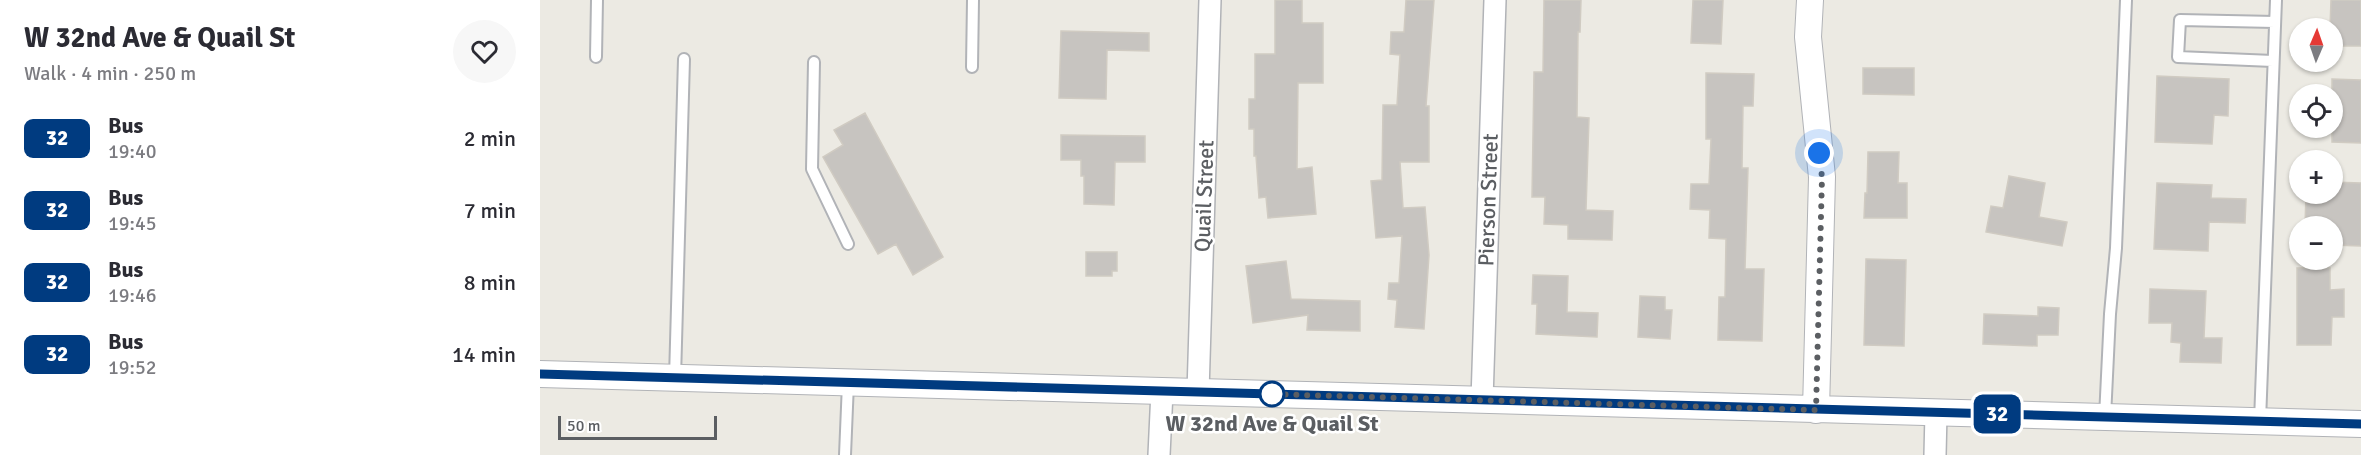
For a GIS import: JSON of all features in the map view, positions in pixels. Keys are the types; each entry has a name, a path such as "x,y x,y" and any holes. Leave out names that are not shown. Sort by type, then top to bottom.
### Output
{"street":[{"name":"Quail Street","path":"1198,392 1210,0"},
{"name":"Pierson Street","path":"1482,400 1495,0"},
{"path":"1810,0 1808,37 1822,177 1816,410"},
{"path":"540,374 2361,424"},
{"path":"1159,455 1162,391"},
{"path":"1935,455 1936,413"}],"lane":[{"path":"596,57 597,0"},
{"path":"972,67 973,0"},
{"path":"2106,418 2110,314 2116,248 2126,0"},
{"path":"2260,421 2276,0"},
{"path":"2273,61 2178,57 2180,20 2275,22"},
{"path":"675,378 684,59"},
{"path":"814,63 812,169 848,244"},
{"path":"845,455 848,382"}],"building":[{"path":"1275,0 1302,0 1302,23 1323,23 1323,83 1298,83 1297,169 1312,167 1316,214 1268,218 1266,197 1259,198 1256,156 1254,156 1254,129 1249,129 1249,99 1255,99 1255,54 1275,54"},
{"path":"1406,0 1434,0 1426,106 1429,106 1429,162 1400,162 1403,208 1425,207 1429,255 1424,329 1395,327 1397,300 1388,299 1389,283 1399,283 1402,236 1376,238 1371,181 1382,180 1383,105 1397,105 1400,55 1390,54 1391,32 1404,32"},
{"path":"1544,0 1581,0 1580,32 1578,32 1577,117 1589,118 1586,210 1613,211 1612,240 1568,239 1568,225 1544,224 1545,197 1532,197 1534,72 1543,72"},
{"path":"1693,0 1723,0 1721,44 1691,43"},
{"path":"2331,0 2361,0 2361,46 2343,46 2343,18 2330,18"},
{"path":"1061,31 1149,33 1149,51 1107,50 1106,99 1059,98"},
{"path":"1863,68 1914,68 1914,95 1863,94"},
{"path":"1706,73 1754,74 1753,106 1743,106 1742,168 1748,168 1745,269 1764,269 1762,341 1718,340 1719,297 1725,297 1726,239 1709,238 1710,210 1690,209 1691,184 1709,184 1711,139 1706,139"},
{"path":"2157,76 2229,79 2228,116 2214,115 2212,144 2155,142"},
{"path":"2332,79 2361,80 2361,143 2332,142 2332,138 2343,138 2343,84 2332,84"},
{"path":"865,113 943,257 913,275 896,244 878,254 823,157 843,145 834,130"},
{"path":"1061,135 1145,136 1145,162 1115,162 1114,205 1084,204 1084,176 1081,176 1081,160 1061,160"},
{"path":"1868,152 1899,152 1898,183 1907,183 1907,218 1864,218"},
{"path":"2009,176 2045,183 2039,217 2067,222 2062,246 1986,232 1991,206 2003,208"},
{"path":"2343,182 2361,183 2361,246 2343,245 2343,216 2305,216 2306,204 2343,204"},
{"path":"2157,183 2212,185 2211,198 2246,199 2245,223 2209,222 2208,251 2154,249"},
{"path":"1086,252 1117,252 1117,271 1112,271 1112,276 1086,276"},
{"path":"1866,259 1906,260 1904,346 1864,345"},
{"path":"1286,261 1291,299 1360,301 1360,331 1307,330 1308,315 1253,323 1246,266"},
{"path":"2297,270 2330,270 2330,290 2344,289 2344,317 2332,317 2331,345 2297,345"},
{"path":"1533,275 1568,276 1567,312 1598,313 1597,337 1536,334 1537,304 1532,304"},
{"path":"2150,289 2206,291 2204,338 2222,338 2221,363 2180,362 2181,343 2171,342 2172,323 2149,323"},
{"path":"1640,296 1665,297 1665,310 1672,310 1670,339 1638,337"},
{"path":"2038,307 2059,308 2058,335 2037,335 2037,346 1983,344 1984,314 2038,316"}],"bus line":[{"name":"32","path":"540,374 2361,424"}],"place":[{"name":"W 32nd Ave & Quail St","path":"1272,394"}],"route":[{"path":"1272,394 1268,394 1816,410 1822,177 1819,153"}]}
